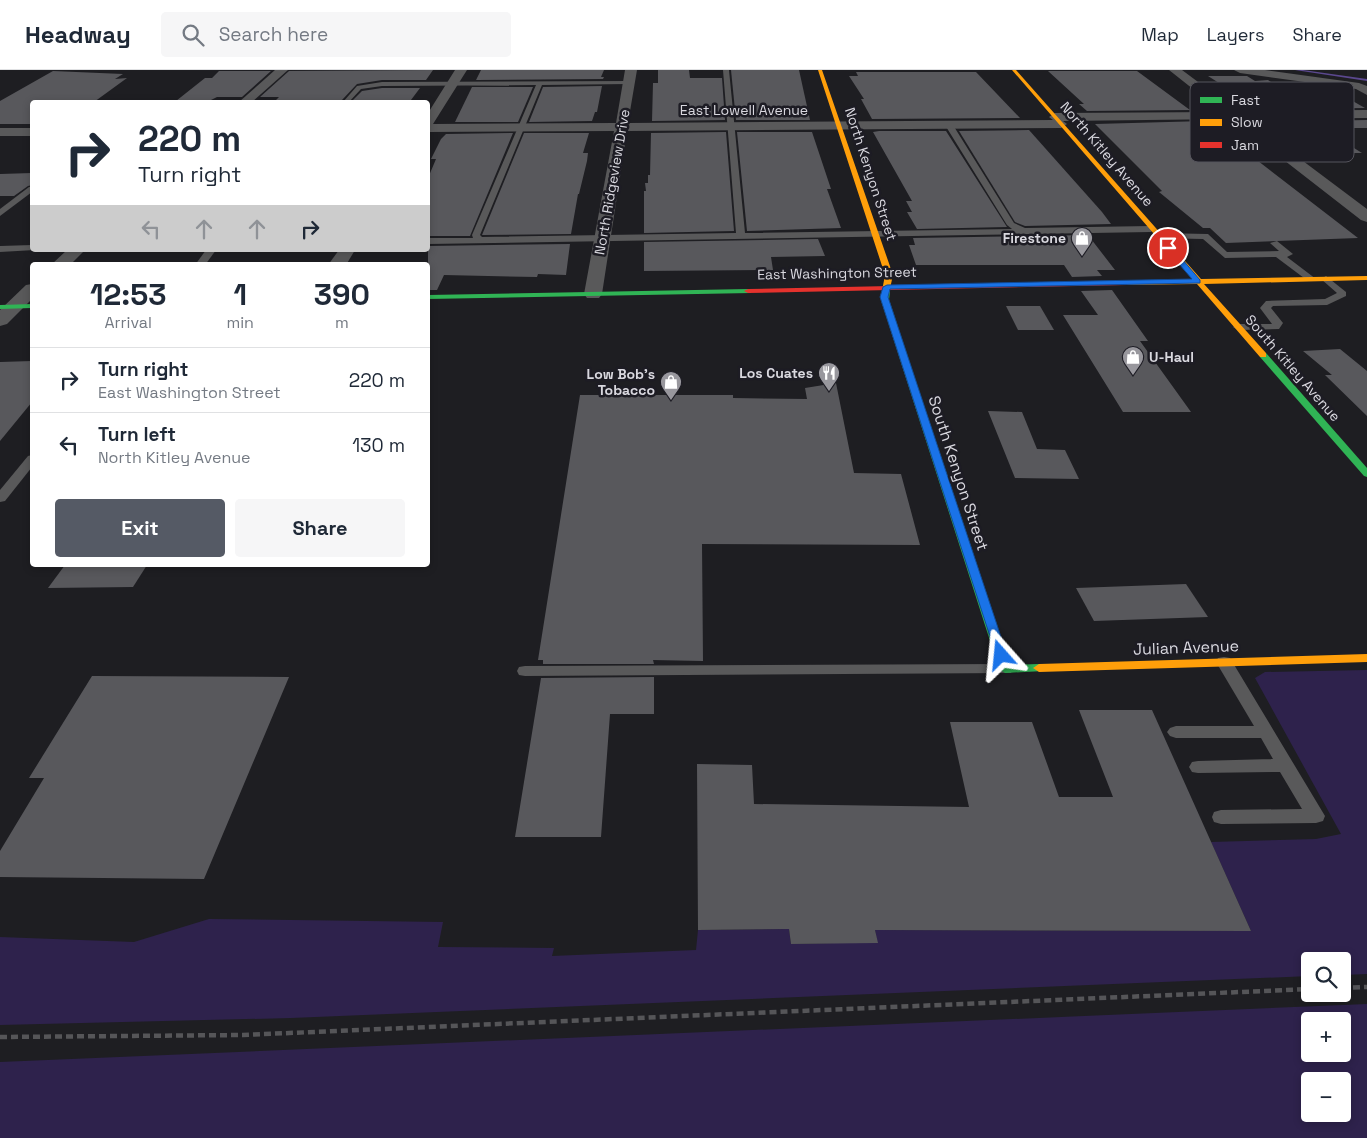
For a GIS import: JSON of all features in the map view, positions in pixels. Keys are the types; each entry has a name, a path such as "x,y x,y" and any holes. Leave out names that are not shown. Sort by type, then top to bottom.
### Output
{"street":[{"path":"247,100 282,70"},
{"path":"430,119 461,70"},
{"name":"North Kenyon Street","path":"820,70 889,275 887,287"},
{"name":"North Kitley Avenue","path":"1014,70 1197,281"},
{"path":"1175,70 1190,82"},
{"path":"1240,70 1322,82"},
{"name":"North Ridgeview Drive","path":"593,294 630,76"},
{"name":"East Lowell Avenue","path":"1354,114 1367,114"},
{"name":"East Lowell Avenue","path":"430,128 949,125 1190,116"},
{"path":"3,134 30,132"},
{"path":"1295,162 1367,217"},
{"path":"63,262 75,252"},
{"name":"East Washington Street","path":"430,297 1367,278"},
{"name":"South Kitley Avenue","path":"1197,281 1367,474"},
{"name":"South Kenyon Street","path":"887,287 884,297 1005,668"},
{"path":"0,320 30,291"},
{"name":"Julian Avenue","path":"1005,668 1367,658"}],"lane":[{"path":"726,70 740,235"},
{"path":"348,100 360,88 368,85 540,83 630,76"},
{"path":"479,240 476,235 540,83"},
{"path":"949,125 1011,225 1022,230"},
{"path":"0,213 30,190"},
{"path":"430,241 1022,230 1155,232 1205,236 1225,255 1288,254 1274,243"},
{"path":"0,249 30,248"},
{"path":"1279,254 1311,279"},
{"path":"1238,327 1274,327 1278,323 1265,308 1270,303 1327,302 1343,294 1326,279"},
{"path":"0,498 30,461"},
{"path":"1221,817 1316,816 1224,662"},
{"path":"525,671 1005,668"},
{"path":"1176,732 1266,732"},
{"path":"1198,767 1286,765"}],"path":[{"path":"1351,988 1367,987"},
{"path":"0,1037 243,1035 1301,989"}],"shaded area":[{"path":"1367,670 1367,974 1351,975 1351,952 1301,952 1301,976 291,1018 0,1025 0,937 134,942 209,919 443,922 438,947 554,948 552,956 696,950 698,930 789,929 791,944 877,942 875,930 1251,931 1211,842 1316,839 1341,834 1255,678 1265,672"},
{"path":"1367,1004 1367,1138 0,1138 0,1062"}],"building":[{"path":"433,70 426,80 382,80 357,84 342,100 276,100 279,97 260,97 289,71"},
{"path":"481,70 604,70 601,77 604,77 603,79 476,80"},
{"path":"658,70 689,70 690,78 722,78 725,120 652,121 653,83 658,83"},
{"path":"731,70 799,70 810,120 736,120"},
{"path":"53,71 123,74 115,79 127,78 97,100 30,100 30,124 0,124 0,101"},
{"path":"219,71 271,71 242,97 217,97 211,100 177,100 205,78 212,78"},
{"path":"1048,71 1137,71 1190,110 1087,111 1079,104 1084,104"},
{"path":"856,72 976,72 1020,118 872,119 861,99 864,99 849,76 858,76"},
{"path":"1208,76 1247,76 1255,81 1268,80 1271,82 1217,82"},
{"path":"602,86 597,112 595,112 592,121 529,122 543,87"},
{"path":"472,87 533,87 518,122 455,122"},
{"path":"382,88 420,88 411,100 353,100 362,91"},
{"path":"1354,102 1365,108 1354,108"},
{"path":"1354,120 1367,120 1367,128 1354,128"},
{"path":"1190,121 1190,162 1259,162 1358,238 1226,243 1210,228 1203,228 1159,192 1162,191 1095,124"},
{"path":"1029,130 1111,224 1025,226 1015,222 959,131"},
{"path":"946,131 1007,227 917,229 907,212 912,212 906,201 912,201 873,132"},
{"path":"726,132 734,231 644,233 644,191 646,191 645,183 648,183 648,175 650,175 651,133"},
{"path":"737,132 812,132 831,189 827,189 841,228 747,231"},
{"path":"513,133 470,236 430,236 430,173 436,159 431,159 441,139 446,134"},
{"path":"524,133 589,133 583,153 588,153 587,161 578,194 571,234 482,235"},
{"path":"1354,148 1362,153 1354,153"},
{"path":"30,173 30,186 14,196 0,196 0,174"},
{"path":"1088,235 1115,270 1097,270 1102,276 1072,277 1064,265 916,265 909,245 915,245 913,238"},
{"path":"818,239 825,256 771,257 773,270 644,271 644,242"},
{"path":"570,244 566,275 538,274 537,277 444,275 437,290 430,290 428,252 430,252 430,246"},
{"name":"U-Haul","path":"1112,290 1148,341 1140,341 1191,412 1123,412 1063,315 1098,315 1081,291"},
{"path":"1006,306 1040,306 1054,330 1018,330"},
{"path":"1340,349 1367,371 1367,416 1325,375 1332,375 1303,351"},
{"path":"30,361 30,404 0,441 0,362"},
{"path":"836,383 854,473 901,474 920,545 702,544 703,661 653,660 654,664 543,664 543,660 538,660 580,395 733,395 733,398 807,399 805,388"},
{"path":"988,411 1022,412 1037,449 1065,450 1079,479 1015,478"},
{"path":"64,567 146,567 133,587 48,588"},
{"path":"1186,584 1208,617 1094,621 1076,588"},
{"path":"92,676 289,677 204,879 0,877 0,851 44,778 29,778"},
{"path":"654,677 654,714 610,714 601,837 515,837 541,678"},
{"path":"1079,710 1152,710 1251,931 875,930 878,943 791,944 789,929 698,930 697,764 752,765 754,804 969,807 950,722 1032,722 1059,797 1113,797"}],"waterway":[{"path":"1297,70 1367,80"}],"traffic: fast":[{"path":"430,297 748,291"},
{"path":"886,291 885,300 1005,669 1039,668"},
{"path":"0,307 30,306"},
{"path":"1263,355 1367,474"}],"traffic: slow":[{"path":"820,70 889,275 886,291"},
{"path":"1014,70 1263,355"},
{"path":"1124,283 1367,278"},
{"path":"1039,668 1367,658"}],"traffic: jam":[{"path":"748,291 1124,283"}],"place":[{"name":"Firestone","path":"1082,257"},
{"name":"U-Haul","path":"1133,376"},
{"name":"Los Cuates","path":"829,392"},
{"name":"Low Bob's Tobacco","path":"671,401"}],"route":[{"path":"1001,655 884,297 887,287 1197,281 1168,248"}]}
